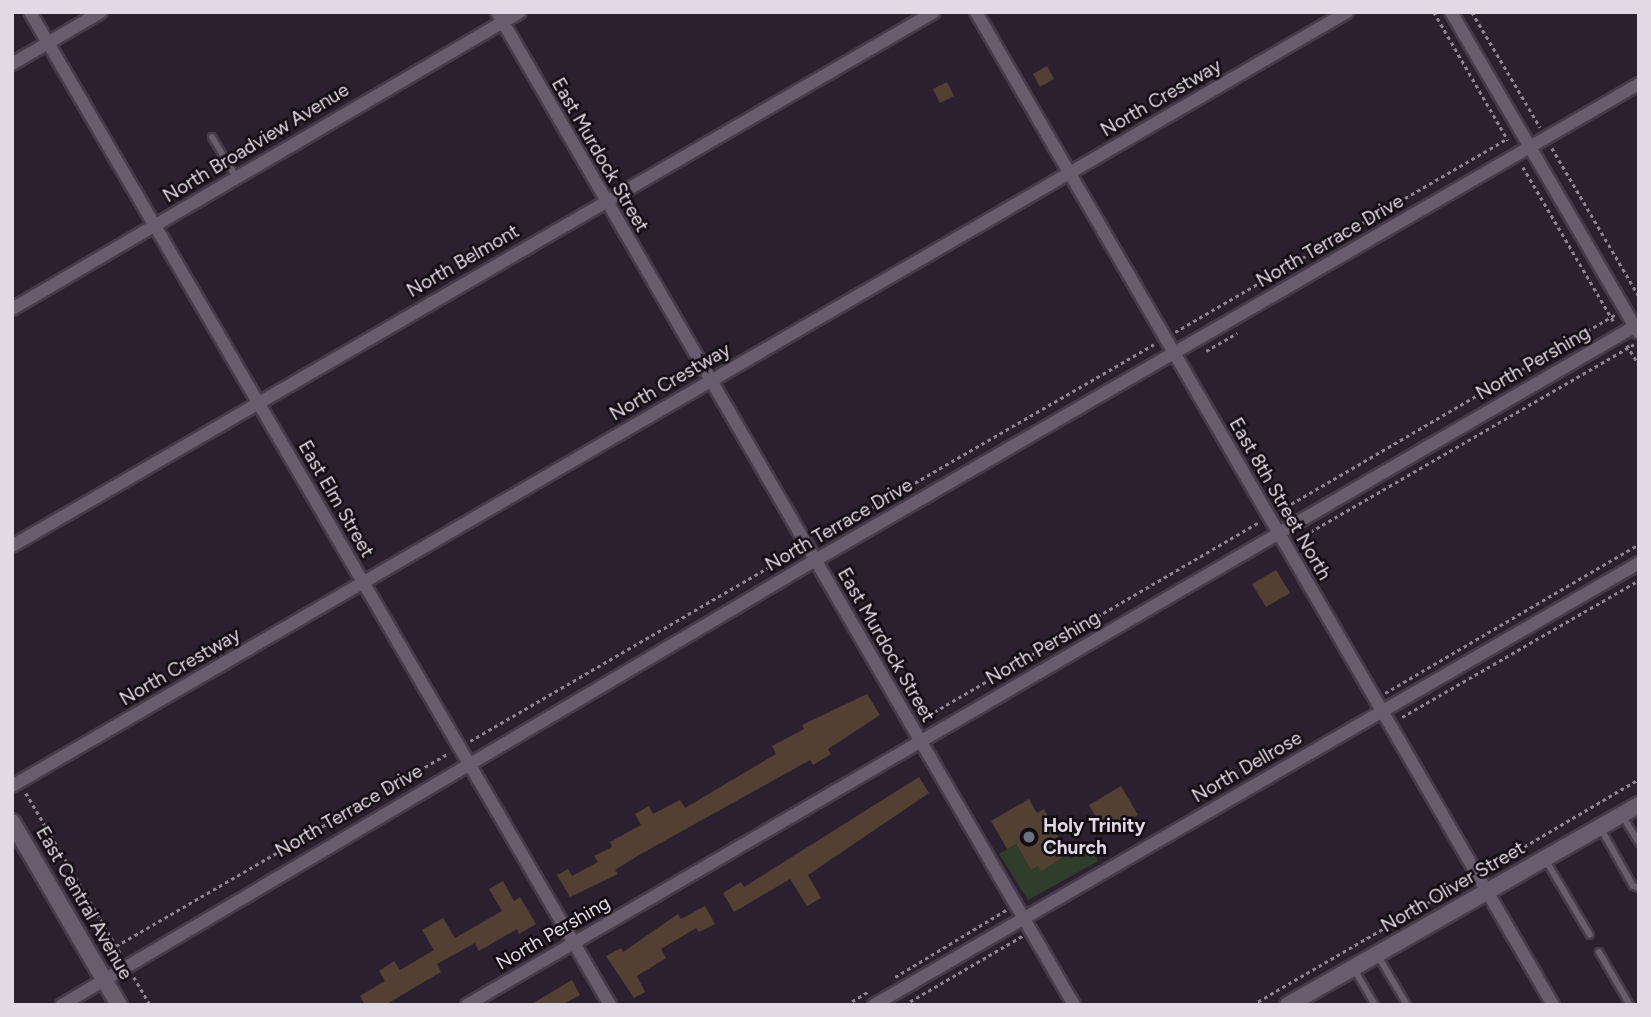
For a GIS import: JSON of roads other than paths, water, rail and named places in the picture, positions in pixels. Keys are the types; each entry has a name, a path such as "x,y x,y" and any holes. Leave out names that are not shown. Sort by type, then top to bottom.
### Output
{"main road":[{"name":"North Oliver Street","path":"1288,1005 1639,806"},
{"name":"East Central Avenue","path":"12,822 119,1005"}],"street":[{"name":"East Elm Street","path":"30,12 610,1005"},
{"path":"12,64 101,12"},
{"name":"North Broadview Avenue","path":"12,309 500,18 520,12"},
{"name":"North Belmont","path":"12,546 934,12"},
{"name":"East 8th Street North","path":"976,12 1553,1005"},
{"name":"North Crestway","path":"16,784 1347,12"},
{"path":"1451,12 1637,328"},
{"name":"East Murdock Street","path":"500,18 604,202 1074,1005"},
{"name":"North Terrace Drive","path":"62,1005 126,964 814,561 1639,84"},
{"name":"North Pershing","path":"467,1005 1621,334 1637,328"},
{"name":"North Dellrose","path":"874,1005 1639,563"}],"lane":[{"path":"212,137 236,177"},
{"path":"1622,815 1639,843"},
{"path":"1600,828 1633,886 1639,888"},
{"path":"1545,859 1590,935"},
{"path":"1598,952 1630,1005"},
{"path":"1377,954 1407,1005"},
{"path":"1353,967 1375,1005"}],"place":[{"name":"Holy Trinity Church","path":"1029,837"}]}
